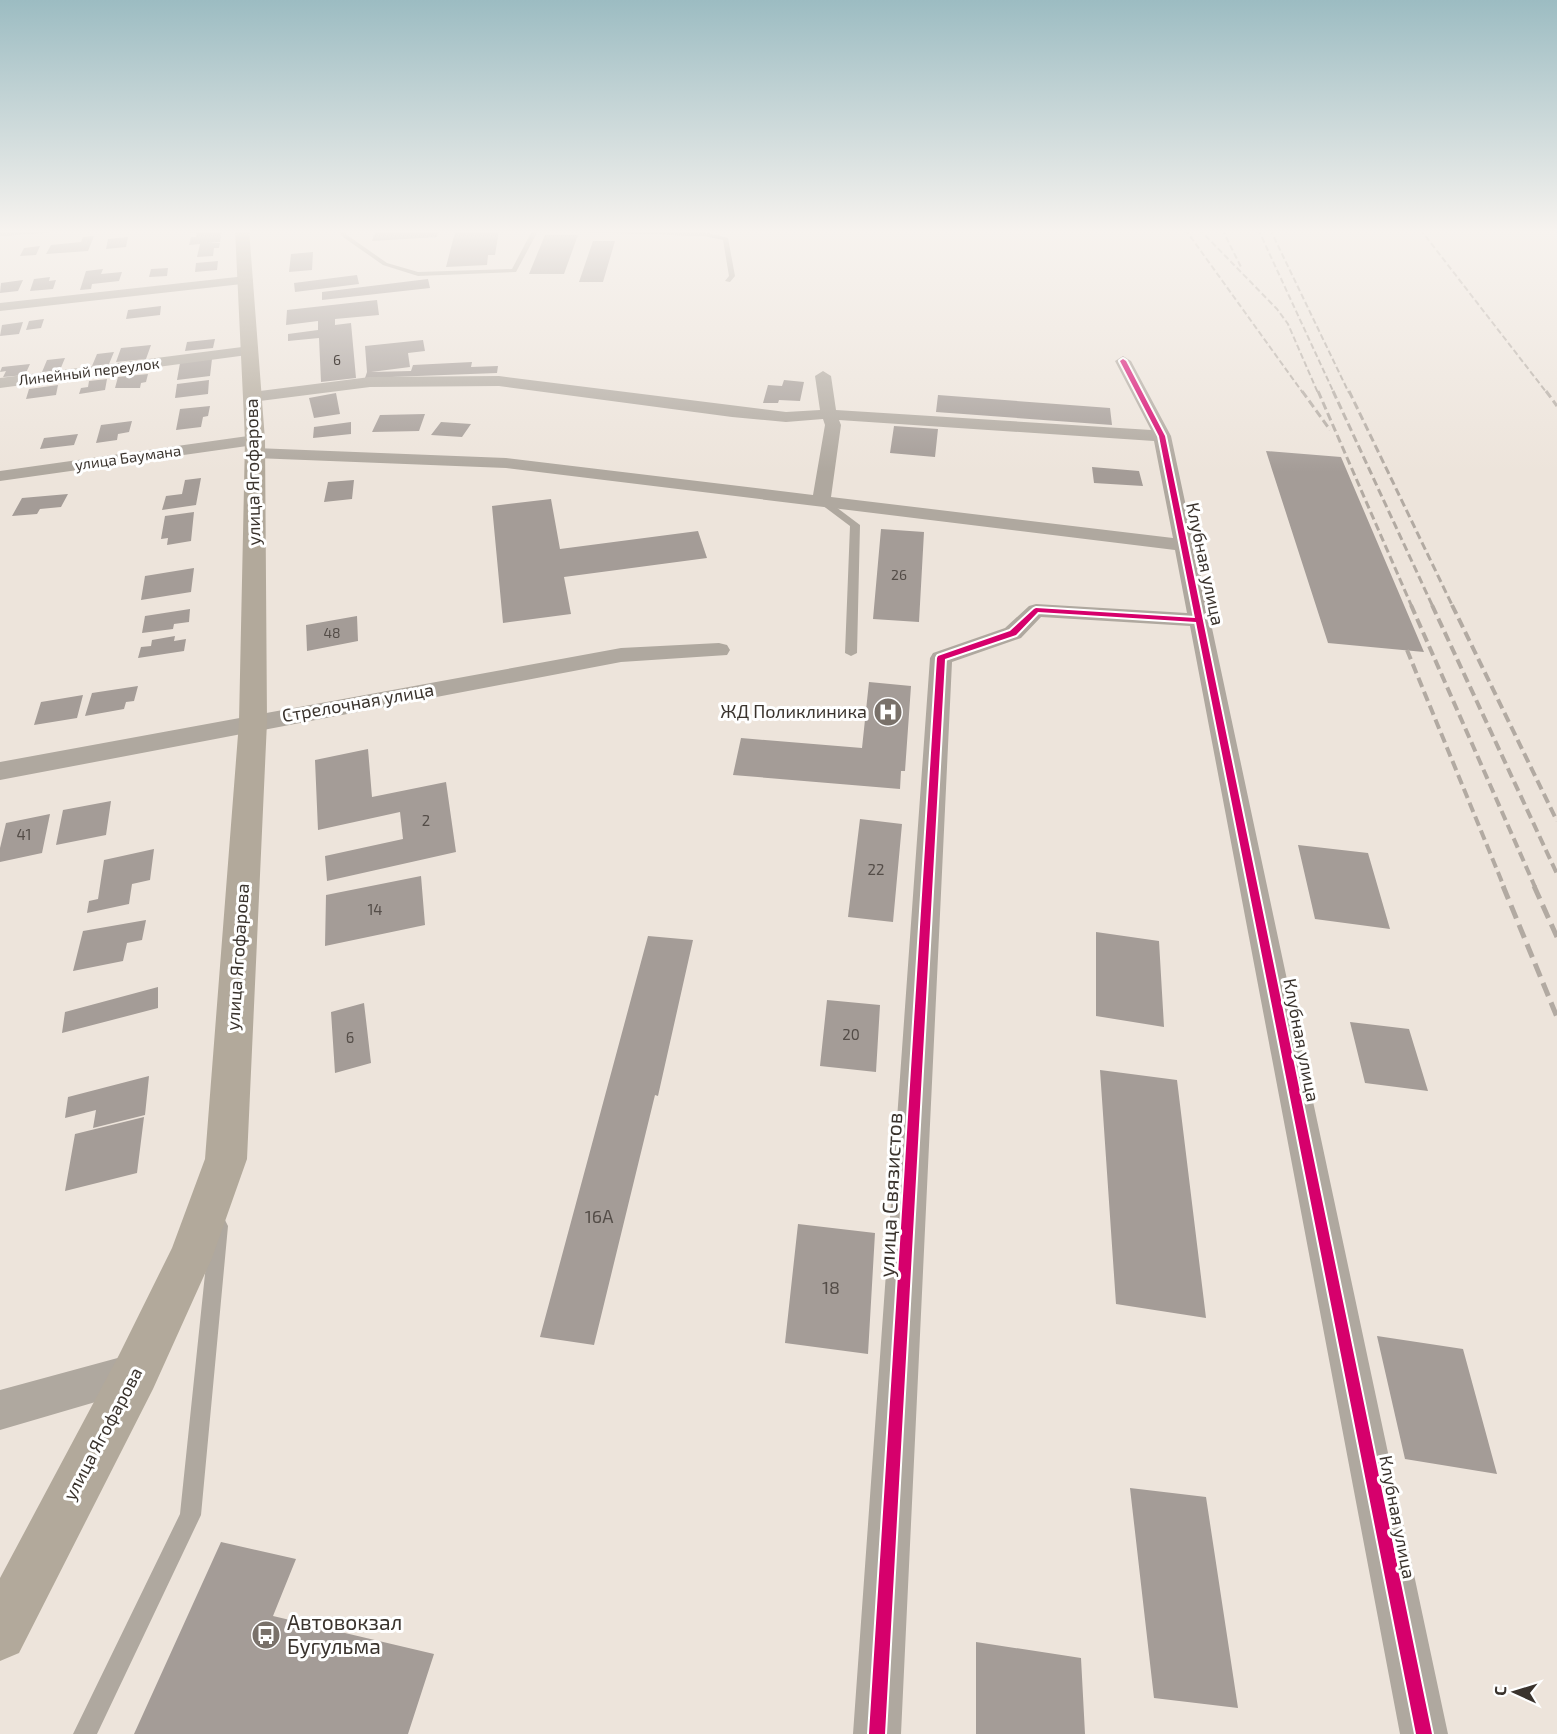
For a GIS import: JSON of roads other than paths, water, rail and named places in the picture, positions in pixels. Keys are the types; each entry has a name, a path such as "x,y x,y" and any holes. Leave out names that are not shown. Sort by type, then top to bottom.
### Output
{"main road":[{"name":"улица Ягофарова","path":"3,1620 136,1372 190,1258 226,1159 253,722 255,447 248,310"}],"street":[{"name":"Линейный переулок","path":"0,383 250,351"},
{"name":"Клубная улица","path":"1123,361 1162,436 1424,1734"},
{"path":"821,500 833,425 823,376"},
{"path":"253,397 370,382 500,381 786,417 829,414 1162,436"},
{"name":"улица Баумана","path":"0,476 255,447 506,463 1184,545"},
{"name":"улица Связистов","path":"877,1734 941,658 1013,633 1036,610 1200,620"},
{"name":"Стрелочная улица","path":"0,771 621,655 719,650"},
{"path":"0,1410 136,1372"}],"lane":[{"path":"821,500 855,525 851,653"},
{"path":"85,1734 190,1515 226,1159"}],"railway":[{"path":"1243,310 1303,393"},
{"path":"1278,310 1288,324 1318,393"},
{"path":"1295,310 1334,393"},
{"path":"1309,310 1349,393"},
{"path":"1483,310 1547,393"},
{"path":"1302,391 1330,430"},
{"path":"1318,391 1412,607"},
{"path":"1333,391 1433,607"},
{"path":"1349,391 1453,607"},
{"path":"1546,391 1557,406"},
{"path":"1411,605 1535,887"},
{"path":"1432,605 1557,874"},
{"path":"1452,605 1557,821"},
{"path":"1407,650 1504,887"},
{"path":"1503,886 1557,1017"},
{"path":"1534,886 1557,937"}],"place":[{"name":"ЖД Поликлиника","path":"888,712"},
{"name":"Автовокзал Бугульма","path":"266,1635"}]}
